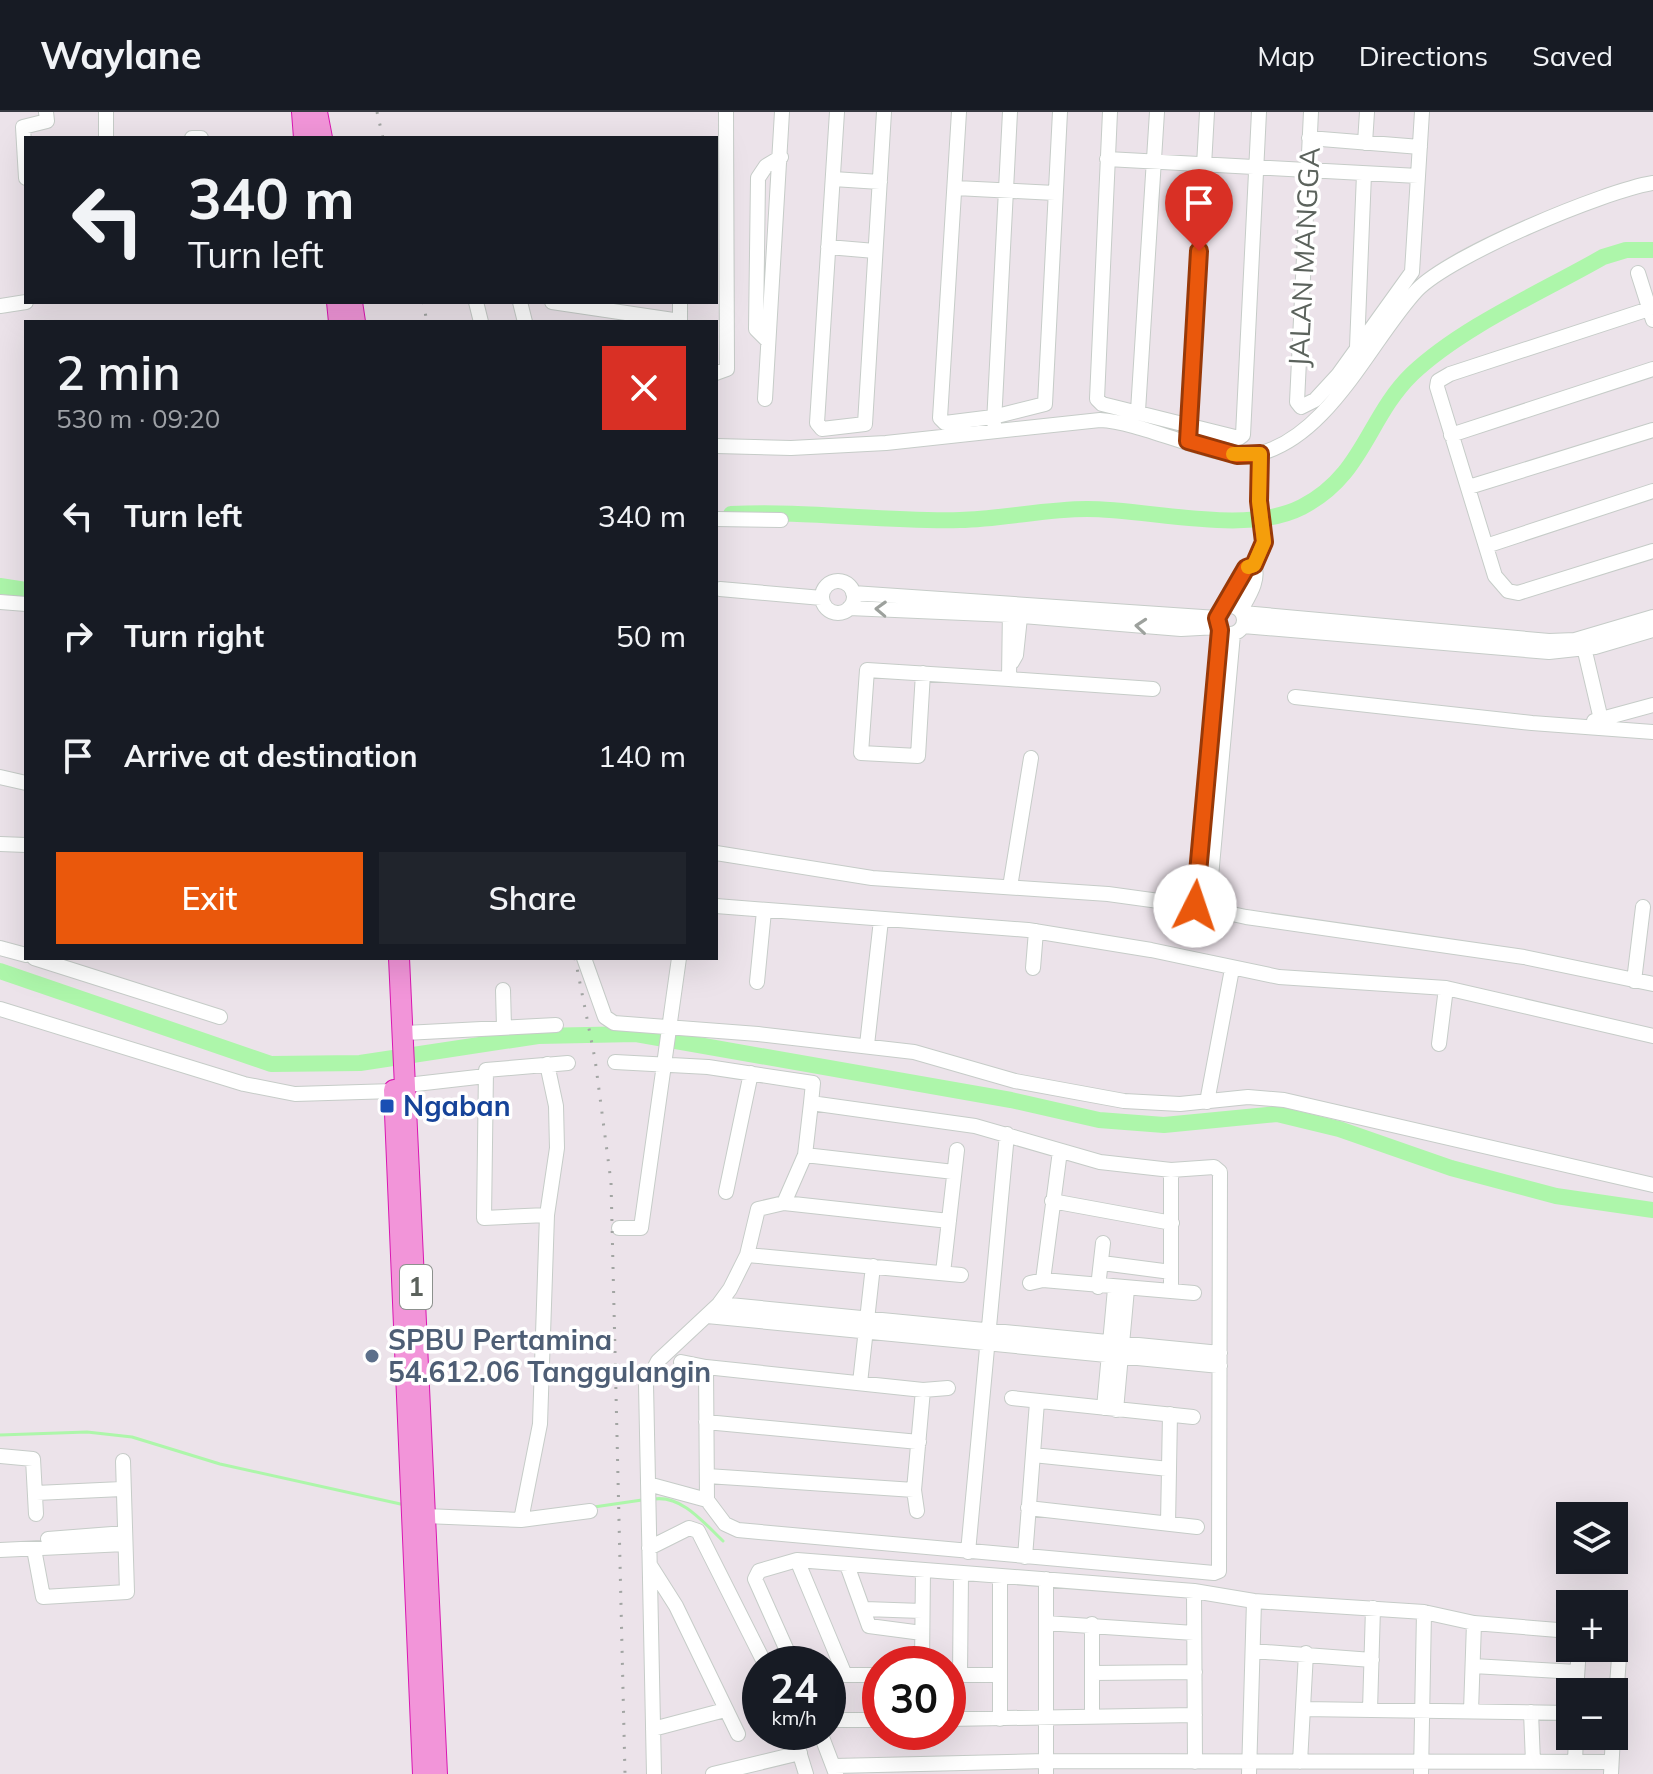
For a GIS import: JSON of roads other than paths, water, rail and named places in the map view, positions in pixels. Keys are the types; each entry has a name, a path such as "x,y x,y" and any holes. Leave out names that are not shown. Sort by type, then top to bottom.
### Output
{"highway":[{"path":"302,112 304,136"},
{"path":"317,112 322,136"},
{"name":"1","path":"385,960 400,1038"},
{"name":"1","path":"399,960 401,1086 419,1506 437,1774"},
{"name":"1","path":"419,1506 423,1774"}],"street":[{"path":"24,144 23,127 47,121 46,112"},
{"path":"106,112 106,136"},
{"path":"718,372 727,369 721,243 726,112"},
{"path":"765,399 782,112"},
{"path":"837,112 817,423 822,429 865,424 884,112"},
{"path":"959,112 940,418 945,423 994,424 1113,421 1189,434 1237,438 1243,435 1259,112"},
{"path":"994,424 1010,112"},
{"path":"718,446 791,448 886,443 994,424 1040,408 1045,402 1060,112"},
{"path":"1110,112 1096,397 1102,404 1138,411 1237,455 1260,454 1284,441 1319,414 1372,352 1406,304 1436,273 1503,239 1617,193 1653,183"},
{"path":"1138,411 1157,112"},
{"path":"1189,434 1207,112"},
{"name":"JALAN MANGGA","path":"1311,112 1297,402 1301,407 1315,400 1338,375 1357,347"},
{"path":"1365,143 1367,112"},
{"path":"1357,347 1412,272 1422,112"},
{"path":"1309,138 1420,147"},
{"path":"767,340 756,329 758,178 766,166 781,157"},
{"path":"1107,159 1418,176"},
{"path":"1357,347 1364,174"},
{"path":"833,179 880,182"},
{"path":"956,188 1055,193"},
{"path":"828,247 875,251"},
{"path":"1638,273 1651,315 1443,377 1438,381 1438,391 1497,580 1514,593 1653,551"},
{"path":"0,306 24,302"},
{"path":"565,304 673,320"},
{"path":"1357,347 1372,352"},
{"path":"1451,435 1653,369"},
{"path":"838,444 840,428"},
{"path":"1469,487 1653,430"},
{"path":"1202,908 1230,621 1246,568 1254,565 1264,537 1259,501 1260,454"},
{"path":"1486,546 1653,491"},
{"path":"718,519 781,520"},
{"path":"851,600 849,586 835,581 828,584 822,598 824,605 836,613 851,600 1580,644 1653,630"},
{"path":"720,589 822,598"},
{"path":"0,602 24,604"},
{"path":"1009,672 1007,656 1015,609"},
{"path":"1580,644 1653,617"},
{"path":"1580,644 1598,724"},
{"path":"923,673 918,756 861,753 867,670 1009,672 1153,689"},
{"path":"1295,697 1598,724 1653,732"},
{"path":"1598,724 1653,705"},
{"path":"1010,887 1031,758"},
{"path":"0,777 24,783"},
{"path":"0,844 24,845"},
{"path":"718,853 872,878 1108,894 1450,944 1653,984"},
{"path":"718,906 1036,931 1151,950 1279,977 1446,988 1653,1036"},
{"path":"1634,981 1643,907"},
{"path":"757,982 764,911"},
{"path":"867,1045 881,920"},
{"path":"1033,968 1036,931"},
{"path":"0,948 24,954"},
{"path":"40,960 220,1017"},
{"path":"585,960 608,1020 626,1025 867,1045 925,1054 1015,1081 1124,1101 1207,1102 1264,1097 1314,1105 1653,1185"},
{"path":"619,1228 641,1228 679,960"},
{"path":"1207,1102 1232,969"},
{"path":"1439,1044 1446,988"},
{"path":"503,990 504,1027"},
{"path":"0,1009 244,1084 295,1094 486,1076"},
{"path":"400,1038 556,1025"},
{"path":"615,1062 666,1061 813,1083 805,1155 784,1203"},
{"path":"547,1215 484,1218 486,1076 489,1067 568,1063"},
{"path":"522,1515 540,1424 547,1215 557,1148 556,1106 547,1064"},
{"path":"726,1192 751,1073"},
{"path":"706,1367 707,1500 725,1524 738,1530 1025,1557 1219,1571 1222,1178 1214,1167 1171,1170 1100,1162 975,1126 811,1103"},
{"path":"968,1552 1007,1134"},
{"path":"943,1273 957,1150"},
{"path":"1060,1151 1036,1281 1194,1293"},
{"path":"805,1155 954,1172"},
{"path":"1171,1170 1171,1289"},
{"path":"1052,1201 1172,1223"},
{"path":"654,1774 646,1384 658,1361 719,1304 747,1255 758,1209 784,1203 949,1221"},
{"path":"1098,1287 1103,1243"},
{"path":"747,1255 961,1275"},
{"path":"1102,1263 1171,1272"},
{"path":"857,1383 868,1266"},
{"path":"1110,1409 1121,1289"},
{"path":"719,1304 862,1326"},
{"path":"707,1316 862,1326 1220,1360"},
{"path":"681,1362 923,1390 948,1388"},
{"path":"917,1511 914,1490 923,1390"},
{"path":"1012,1398 1193,1417"},
{"path":"1025,1557 1037,1402"},
{"path":"1168,1524 1170,1414"},
{"path":"706,1422 919,1442"},
{"path":"1033,1455 1169,1469"},
{"path":"0,1456 33,1459 36,1514"},
{"path":"34,1549 41,1595 61,1597 127,1592 123,1461"},
{"path":"707,1476 914,1490"},
{"path":"648,1488 707,1500"},
{"path":"36,1493 122,1489"},
{"path":"419,1506 522,1515 590,1511"},
{"path":"1028,1508 1197,1527"},
{"path":"649,1548 689,1528 698,1531 756,1646"},
{"path":"0,1541 125,1538"},
{"path":"0,1550 125,1538"},
{"path":"797,1560 833,1646"},
{"path":"785,1646 755,1579 759,1571 797,1560 1194,1591 1254,1601 1424,1612 1474,1623 1556,1630"},
{"path":"650,1565 676,1606 738,1734"},
{"path":"847,1565 871,1628 922,1633"},
{"path":"922,1646 923,1570"},
{"path":"956,1646 961,1575"},
{"path":"1000,1578 1000,1719"},
{"path":"1046,1579 1046,1768"},
{"path":"1194,1591 1195,1762"},
{"path":"1249,1768 1254,1601"},
{"path":"1370,1710 1373,1608"},
{"path":"865,1609 922,1611"},
{"path":"1420,1768 1424,1612"},
{"path":"1046,1623 1194,1633"},
{"path":"1471,1711 1474,1623"},
{"path":"1092,1624 1092,1714"},
{"path":"1253,1651 1372,1660"},
{"path":"1300,1762 1306,1653"},
{"path":"1577,1678 1578,1662"},
{"path":"1473,1666 1577,1672"},
{"path":"706,1669 707,1714"},
{"path":"1092,1673 1195,1672"},
{"path":"966,1675 1000,1675"},
{"path":"1303,1709 1556,1713"},
{"path":"653,1729 725,1710"},
{"path":"1531,1712 1533,1762"},
{"path":"966,1719 1092,1714 1195,1715"},
{"path":"799,1750 806,1774"},
{"path":"827,1750 835,1770 1046,1768 1195,1762 1249,1768 1300,1762 1420,1768 1575,1762 1611,1768"},
{"path":"1575,1750 1575,1762"},
{"path":"713,1774 800,1753"}],"waterway":[{"path":"731,514 960,520 1087,509 1226,520 1253,520 1279,515 1302,507 1339,479 1397,391 1412,374 1455,340 1603,257 1626,250 1653,250"},
{"path":"0,586 24,590"},
{"path":"0,971 271,1064 360,1063 538,1036 636,1034 1011,1100 1099,1120 1164,1125 1277,1114 1339,1129 1451,1168 1556,1196 1653,1210"},
{"path":"0,1435 87,1432 132,1437 220,1464 405,1505"},
{"path":"654,1499 674,1501 683,1506 723,1541"},
{"path":"594,1507 642,1500"}],"railway":[{"path":"377,112 383,136"},
{"path":"423,304 427,320"},
{"path":"575,960 595,1059 611,1182 625,1774"}],"place":[{"name":"Ngaban","path":"387,1106"},
{"name":"SPBU Pertamina 54.612.06 Tanggulangin","path":"372,1356"}]}
